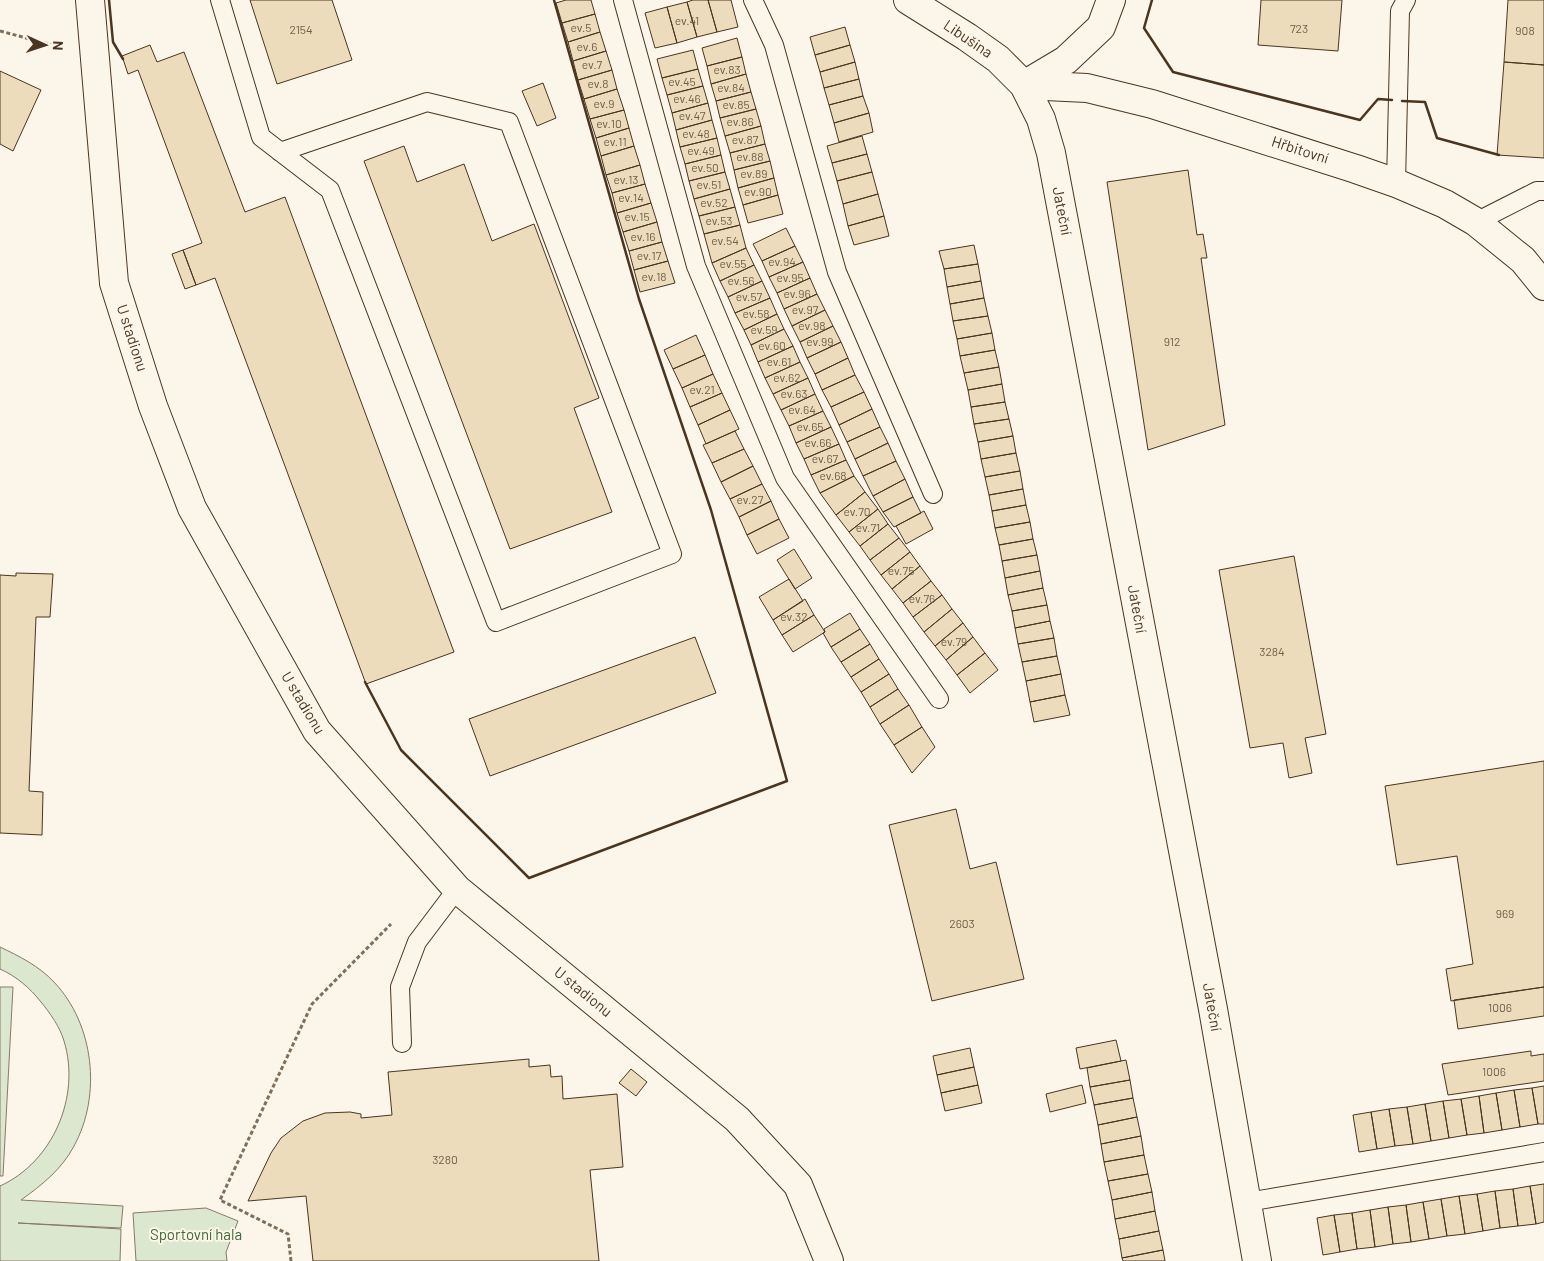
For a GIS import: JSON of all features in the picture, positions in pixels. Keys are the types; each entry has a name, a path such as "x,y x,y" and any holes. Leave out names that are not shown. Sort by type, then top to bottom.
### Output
{"street":[{"name":"U stadionu","path":"90,0 114,283 153,406 192,508 317,731 457,889 736,1119 798,1185 829,1261"},
{"name":"Libušina","path":"908,0 998,59 1024,85"},
{"path":"1024,85 1066,60 1101,27 1111,0"},
{"name":"Hřbitovní","path":"1024,85 1087,88 1152,104 1396,183 1445,204 1476,222 1523,260 1544,286"},
{"name":"Jateční","path":"1024,85 1041,119 1051,154 1213,1009 1257,1261"}],"lane":[{"path":"220,0 261,137 280,152 330,190 496,622 672,554 509,122 427,102 280,152"},
{"path":"623,0 696,266 785,478 939,699"},
{"path":"753,0 774,45 837,272 933,494"},
{"path":"1396,183 1400,11 1406,0"},
{"path":"1476,222 1536,191 1544,191"},
{"path":"402,1043 400,987 417,942 457,889"},
{"path":"1247,1202 1544,1152"}],"path":[{"path":"0,32 94,57"},
{"path":"291,1261 288,1234 220,1200 312,1004 394,921"}],"green space":[{"path":"0,947 35,966 54,982 78,1018 90,1061 91,1083 88,1105 83,1126 74,1146 64,1162 51,1176 21,1200 123,1206 121,1228 18,1223 121,1229 120,1261 0,1261 0,1186 19,1175 35,1161 48,1144 58,1125 65,1105 69,1083 68,1062 60,1031 48,1011 32,992 17,979 0,969"},
{"path":"0,987 13,987 3,1176 0,1176"},
{"name":"Sportovní hala","path":"206,1208 238,1221 226,1252 227,1261 136,1261 133,1213"}],"building":[{"path":"250,0 332,0 352,60 277,84"},
{"path":"566,0 591,0 595,14 562,23 556,3"},
{"path":"708,0 717,32 697,37 687,2"},
{"path":"708,0 731,0 738,27 717,32"},
{"path":"1261,0 1342,0 1338,51 1258,45"},
{"path":"1508,0 1544,0 1544,65 1504,62"},
{"path":"687,2 697,37 677,43 667,7"},
{"path":"667,7 677,43 655,48 645,13"},
{"path":"595,14 600,32 568,42 562,23"},
{"path":"845,27 850,45 815,55 810,37"},
{"path":"600,32 606,51 573,61 568,42"},
{"path":"737,38 742,57 707,66 702,48"},
{"path":"150,45 157,62 184,52 245,212 285,197 454,652 366,684 215,278 196,285 183,250 202,243 138,70 128,74 122,56"},
{"path":"850,45 855,62 820,72 815,55"},
{"path":"693,50 698,69 662,78 657,59"},
{"path":"606,51 612,70 578,80 573,61"},
{"path":"742,57 746,74 711,84 707,66"},
{"path":"855,62 859,79 824,88 820,72"},
{"path":"1504,62 1544,65 1544,158 1497,155"},
{"path":"698,69 703,86 667,95 662,78"},
{"path":"612,70 617,89 584,99 578,80"},
{"path":"0,71 41,90 13,151 0,144"},
{"path":"746,74 751,92 716,101 711,84"},
{"path":"859,79 863,96 829,105 824,88"},
{"path":"543,83 556,118 537,126 522,91"},
{"path":"703,86 708,103 672,113 667,95"},
{"path":"617,89 624,110 590,119 584,99"},
{"path":"751,92 756,109 720,118 716,101"},
{"path":"863,96 869,113 834,123 829,105"},
{"path":"708,103 712,120 676,130 672,113"},
{"path":"756,109 761,126 725,136 720,118"},
{"path":"624,110 629,128 596,138 590,119"},
{"path":"869,113 873,132 839,142 834,123"},
{"path":"712,120 717,138 680,147 676,130"},
{"path":"761,126 765,144 730,153 725,136"},
{"path":"629,128 634,146 601,156 596,138"},
{"path":"862,136 867,154 832,163 827,146"},
{"path":"717,138 721,155 685,164 680,147"},
{"path":"765,144 770,161 734,170 730,153"},
{"path":"404,146 417,182 464,164 492,241 534,224 599,398 574,408 612,512 510,549 364,161"},
{"path":"634,146 640,165 606,175 601,156"},
{"path":"867,154 872,172 837,181 832,163"},
{"path":"721,155 725,172 689,181 685,164"},
{"path":"770,161 774,178 738,188 734,170"},
{"path":"640,165 645,184 612,193 606,175"},
{"path":"1188,170 1197,235 1203,234 1207,258 1201,258 1225,425 1148,450 1107,182"},
{"path":"725,172 730,189 694,199 689,181"},
{"path":"872,172 878,194 843,204 837,181"},
{"path":"774,178 778,195 743,205 738,188"},
{"path":"645,184 651,203 617,213 612,193"},
{"path":"730,189 735,207 699,216 694,199"},
{"path":"878,194 884,216 848,226 843,204"},
{"path":"778,195 783,214 748,223 743,205"},
{"path":"651,203 657,222 623,232 617,213"},
{"path":"735,207 740,225 704,234 699,216"},
{"path":"884,216 889,236 854,245 848,226"},
{"path":"657,222 662,242 629,251 623,232"},
{"path":"740,225 746,248 712,263 704,234"},
{"path":"786,228 795,246 762,261 753,244"},
{"path":"662,242 668,261 634,270 629,251"},
{"path":"974,245 978,264 944,269 939,251"},
{"path":"795,246 803,262 769,277 762,261"},
{"path":"746,248 754,265 720,281 712,263"},
{"path":"183,250 196,285 185,289 172,254"},
{"path":"668,261 675,283 640,292 634,270"},
{"path":"803,262 810,278 777,293 769,277"},
{"path":"978,264 981,281 947,287 944,269"},
{"path":"754,265 762,281 728,297 720,281"},
{"path":"810,278 817,294 784,309 777,293"},
{"path":"762,281 770,298 735,313 728,297"},
{"path":"981,281 984,298 950,304 947,287"},
{"path":"817,294 825,310 792,326 784,309"},
{"path":"770,298 777,314 744,330 735,313"},
{"path":"984,298 988,316 953,321 950,304"},
{"path":"825,310 833,326 800,342 792,326"},
{"path":"777,314 784,329 751,345 744,330"},
{"path":"988,316 992,333 957,339 953,321"},
{"path":"833,326 841,342 807,358 800,342"},
{"path":"784,329 793,346 758,362 751,345"},
{"path":"992,333 995,350 960,356 957,339"},
{"path":"696,335 705,355 673,369 664,350"},
{"path":"841,342 848,358 815,374 807,358"},
{"path":"793,346 800,362 765,378 758,362"},
{"path":"995,350 999,367 964,373 960,356"},
{"path":"705,355 713,374 682,388 673,369"},
{"path":"848,358 855,375 822,390 815,374"},
{"path":"800,362 808,378 773,394 765,378"},
{"path":"999,367 1002,384 968,390 964,373"},
{"path":"713,374 722,393 690,407 682,388"},
{"path":"855,375 864,392 831,407 822,390"},
{"path":"808,378 815,394 781,410 773,394"},
{"path":"1002,384 1005,402 971,407 968,390"},
{"path":"864,392 872,409 839,425 831,407"},
{"path":"722,393 730,410 698,425 690,407"},
{"path":"815,394 823,411 789,426 781,410"},
{"path":"1005,402 1009,419 974,424 971,407"},
{"path":"872,409 880,427 847,442 839,425"},
{"path":"730,410 739,429 706,444 698,425"},
{"path":"823,411 831,427 796,443 789,426"},
{"path":"1009,419 1013,436 978,442 974,424"},
{"path":"831,427 839,444 804,459 796,443"},
{"path":"880,427 888,443 855,459 847,442"},
{"path":"735,431 744,449 712,463 703,445"},
{"path":"1013,436 1016,453 981,459 978,442"},
{"path":"888,443 896,461 863,476 855,459"},
{"path":"839,444 846,460 811,475 804,459"},
{"path":"744,449 753,466 721,482 712,463"},
{"path":"1016,453 1020,471 985,477 981,459"},
{"path":"846,460 854,476 820,493 811,475"},
{"path":"896,461 905,479 873,496 863,476"},
{"path":"753,466 762,484 730,499 721,482"},
{"path":"1020,471 1023,489 989,495 985,477"},
{"path":"854,476 865,492 836,515 820,493"},
{"path":"905,479 913,497 883,512 873,496"},
{"path":"762,484 771,501 739,517 730,499"},
{"path":"1023,489 1026,505 992,511 989,495"},
{"path":"865,492 878,509 849,532 836,515"},
{"path":"913,497 921,513 894,527 883,512"},
{"path":"771,501 779,519 747,535 739,517"},
{"path":"1026,505 1030,522 995,528 992,511"},
{"path":"878,509 888,524 860,546 849,532"},
{"path":"924,511 933,529 906,544 896,526"},
{"path":"779,519 789,538 757,554 747,535"},
{"path":"1030,522 1033,539 999,545 995,528"},
{"path":"888,524 899,538 870,560 860,546"},
{"path":"899,538 910,552 881,575 870,560"},
{"path":"1033,539 1037,555 1002,561 999,545"},
{"path":"794,549 812,578 795,589 777,560"},
{"path":"910,552 920,566 892,589 881,575"},
{"path":"1037,555 1040,571 1005,578 1002,561"},
{"path":"1294,556 1326,734 1305,738 1312,773 1289,778 1283,743 1250,748 1219,570"},
{"path":"920,566 931,581 903,603 892,589"},
{"path":"1040,571 1043,588 1008,595 1005,578"},
{"path":"16,573 53,574 50,617 36,617 29,791 43,792 42,835 0,833 0,575 16,576"},
{"path":"789,579 803,601 773,620 759,597"},
{"path":"931,581 942,595 913,617 903,603"},
{"path":"1043,588 1047,605 1012,611 1008,595"},
{"path":"942,595 952,609 924,632 913,617"},
{"path":"805,599 814,615 782,635 773,620"},
{"path":"1047,605 1050,621 1015,628 1012,611"},
{"path":"952,609 963,623 935,646 924,632"},
{"path":"850,613 860,629 831,647 823,633 825,632 824,629"},
{"path":"814,615 825,632 793,652 782,635"},
{"path":"1050,621 1054,638 1018,644 1015,628"},
{"path":"963,623 973,637 946,660 935,646"},
{"path":"860,629 870,644 841,662 831,647"},
{"path":"695,637 716,693 490,776 469,719"},
{"path":"973,637 985,653 957,675 946,660"},
{"path":"1054,638 1057,656 1022,662 1018,644"},
{"path":"870,644 879,659 851,677 841,662"},
{"path":"985,653 998,670 970,693 957,675"},
{"path":"1057,656 1061,674 1026,681 1022,662"},
{"path":"879,659 889,674 861,692 851,677"},
{"path":"889,674 898,689 870,707 861,692"},
{"path":"1061,674 1065,695 1030,702 1026,681"},
{"path":"898,689 909,705 880,724 870,707"},
{"path":"1065,695 1070,715 1034,722 1030,702"},
{"path":"909,705 922,727 894,745 880,724"},
{"path":"922,727 935,747 912,773 894,745"},
{"path":"1544,761 1544,987 1451,1001 1446,969 1473,964 1457,856 1397,865 1385,786"},
{"path":"956,809 970,869 996,862 1024,979 932,1001 889,825"},
{"path":"1544,987 1544,1016 1458,1029 1454,1000"},
{"path":"1116,1040 1121,1061 1080,1069 1076,1048"},
{"path":"970,1048 974,1067 937,1075 933,1056"},
{"path":"1531,1051 1531,1056 1544,1054 1544,1081 1448,1095 1442,1064"},
{"path":"529,1059 529,1067 550,1065 551,1077 562,1076 563,1099 617,1094 623,1167 590,1170 599,1261 313,1261 306,1196 248,1201 271,1153 281,1138 303,1121 325,1113 350,1112 361,1114 361,1118 392,1115 388,1072"},
{"path":"1126,1060 1130,1080 1090,1087 1087,1068"},
{"path":"974,1067 978,1085 941,1093 937,1075"},
{"path":"631,1069 647,1082 636,1096 619,1083"},
{"path":"1130,1080 1133,1098 1094,1105 1090,1087"},
{"path":"978,1085 982,1103 945,1111 941,1093"},
{"path":"1082,1085 1086,1103 1050,1112 1046,1094"},
{"path":"1544,1086 1544,1124 1538,1124 1532,1088"},
{"path":"1532,1088 1538,1124 1520,1127 1514,1090"},
{"path":"1514,1090 1520,1127 1502,1130 1496,1093"},
{"path":"1496,1093 1502,1130 1484,1133 1479,1096"},
{"path":"1479,1096 1484,1133 1467,1135 1461,1099"},
{"path":"1133,1098 1137,1117 1098,1125 1094,1105"},
{"path":"1461,1099 1467,1135 1449,1138 1443,1101"},
{"path":"1443,1101 1449,1138 1431,1141 1425,1104"},
{"path":"1425,1104 1431,1141 1413,1144 1407,1107"},
{"path":"1407,1107 1413,1144 1395,1146 1389,1109"},
{"path":"1389,1109 1395,1146 1377,1149 1371,1112"},
{"path":"1371,1112 1377,1149 1359,1152 1353,1115"},
{"path":"1137,1117 1141,1136 1101,1144 1098,1125"},
{"path":"1141,1136 1144,1155 1104,1162 1101,1144"},
{"path":"1144,1155 1148,1174 1108,1181 1104,1162"},
{"path":"1148,1174 1152,1192 1112,1200 1108,1181"},
{"path":"1544,1184 1544,1222 1536,1224 1530,1186"},
{"path":"1530,1186 1536,1224 1518,1226 1513,1189"},
{"path":"1513,1189 1518,1226 1500,1228 1495,1191"},
{"path":"1495,1191 1500,1228 1483,1231 1477,1194"},
{"path":"1152,1192 1155,1211 1115,1219 1112,1200"},
{"path":"1477,1194 1483,1231 1465,1234 1459,1196"},
{"path":"1459,1196 1465,1234 1447,1236 1441,1199"},
{"path":"1441,1199 1447,1236 1429,1239 1423,1202"},
{"path":"1423,1202 1429,1239 1411,1242 1406,1205"},
{"path":"1406,1205 1411,1242 1393,1244 1388,1207"},
{"path":"1388,1207 1393,1244 1375,1247 1370,1210"},
{"path":"1370,1210 1375,1247 1357,1249 1352,1213"},
{"path":"1155,1211 1159,1231 1119,1239 1115,1219"},
{"path":"1352,1213 1357,1249 1340,1252 1334,1215"},
{"path":"1334,1215 1340,1252 1323,1255 1317,1218"},
{"path":"1159,1231 1163,1250 1122,1258 1119,1239"},
{"path":"1163,1250 1165,1261 1123,1261 1122,1258"}],"wall":[{"path":"109,0 113,42 123,59"},
{"path":"365,682 401,750 529,878 787,781 711,510 639,299 554,0"},
{"path":"1152,0 1144,28 1173,72 1360,120 1378,99 1392,100"},
{"path":"1402,101 1425,102 1437,138 1499,155"}]}
